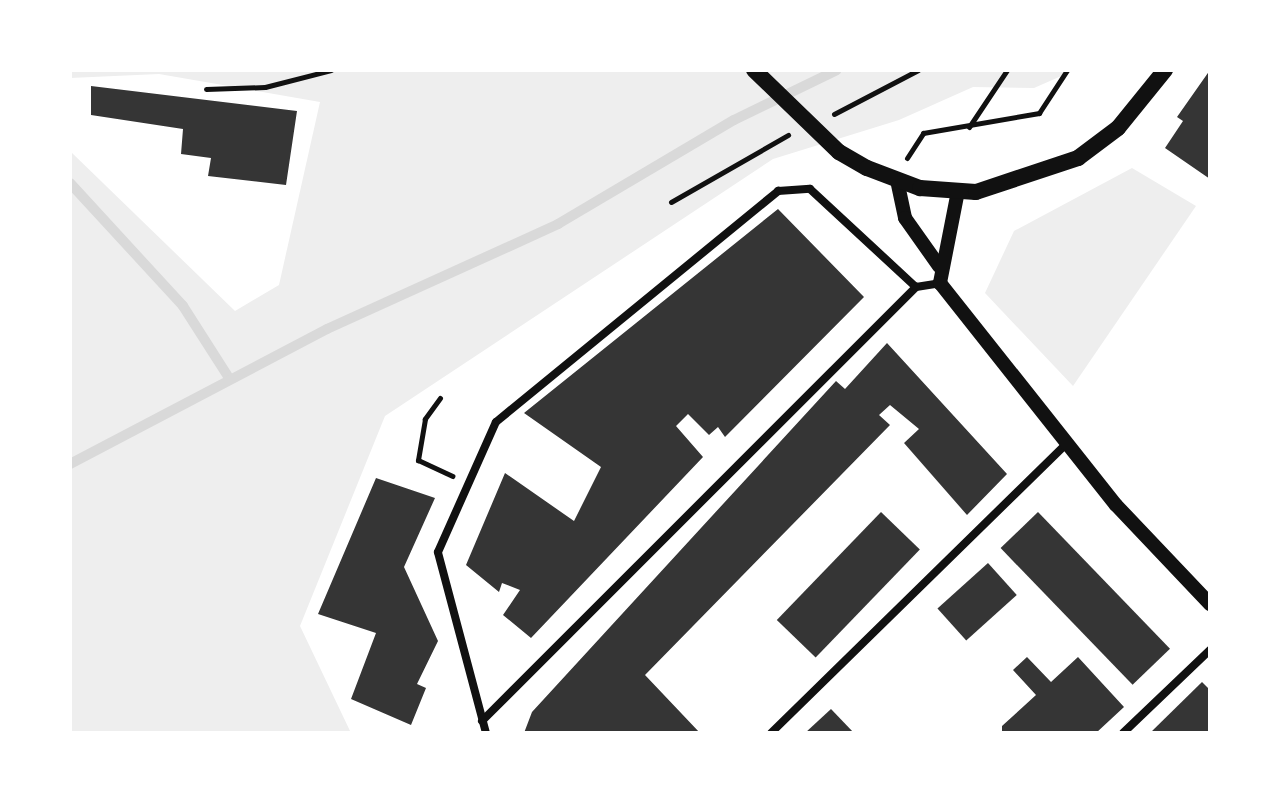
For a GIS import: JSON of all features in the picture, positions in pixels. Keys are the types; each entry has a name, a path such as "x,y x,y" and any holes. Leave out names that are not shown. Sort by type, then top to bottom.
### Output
{"main road":[{"path":"754,70 839,152 897,180 958,191 997,188 1078,158 1118,128 1165,70"}],"street":[{"path":"897,180 905,218 939,266"},
{"path":"486,733 438,552 496,422 778,191 810,189 916,287"},
{"path":"958,191 939,266 940,283 1116,505 1210,604"},
{"path":"482,721 916,287 940,283"},
{"path":"771,733 1067,443"},
{"path":"1123,733 1210,650"}],"path":[{"path":"206,89 265,87 331,70"},
{"path":"969,128 1007,70"},
{"path":"897,180 923,133 969,128 1039,113 1067,70"},
{"path":"440,398 425,419 418,460 469,483"}],"shaded area":[{"path":"70,70 1075,70 1034,88 973,87 899,120 773,159 385,416 300,626 351,733 70,733 70,151 235,311 279,285 320,102 159,74 70,78"},
{"path":"1132,168 1196,206 1073,386 985,293 1014,231"}],"building":[{"path":"1210,70 1210,179 1165,148 1183,121 1177,117"},
{"path":"91,86 297,111 286,185 208,176 211,158 181,154 183,129 91,115"},
{"path":"778,209 864,297 725,437 718,427 709,435 688,414 676,426 703,457 531,638 503,615 520,590 502,583 499,592 466,565 505,473 574,521 601,467 524,413"},
{"path":"887,343 1007,474 967,515 904,443 919,429 890,405 879,415 890,425 645,675 700,733 524,733 532,712 836,381 845,389"},
{"path":"376,478 435,498 404,567 438,641 417,684 426,688 411,725 351,699 376,633 318,614"},
{"path":"881,512 920,550 816,657 777,620"},
{"path":"1038,512 1170,649 1133,685 1001,548"},
{"path":"988,563 1017,595 966,640 937,609"},
{"path":"1027,657 1051,682 1078,657 1124,707 1096,733 1002,733 1002,726 1036,695 1013,670"},
{"path":"1202,682 1210,690 1210,733 1150,733"},
{"path":"831,709 854,733 805,733"}],"waterway":[{"path":"70,464 327,329 558,224 734,120 837,70"},
{"path":"70,183 183,306 229,378"}]}
